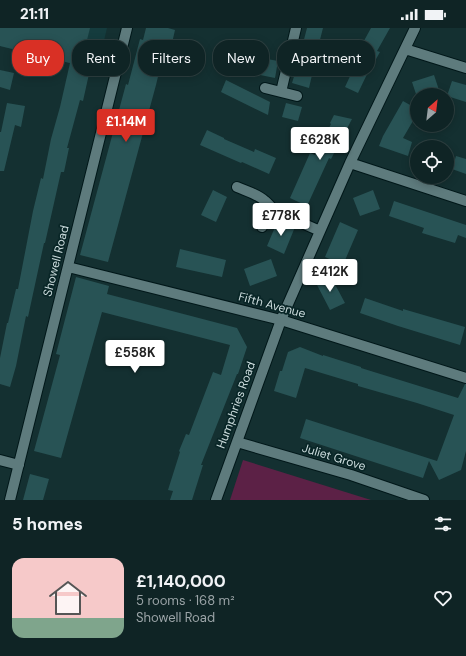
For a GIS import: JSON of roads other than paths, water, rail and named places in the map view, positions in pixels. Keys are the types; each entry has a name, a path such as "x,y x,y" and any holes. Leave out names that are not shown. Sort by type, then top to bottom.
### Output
{"street":[{"name":"Showell Road","path":"10,500 127,28"},
{"path":"281,92 296,28"},
{"name":"Humphries Road","path":"216,500 281,320 350,163 415,28"},
{"path":"404,49 466,68"},
{"path":"264,88 297,96"},
{"path":"350,163 466,201"},
{"path":"237,187 256,195 277,212 320,230"},
{"path":"262,227 271,208"},
{"name":"Fifth Avenue","path":"68,267 281,320 466,378"},
{"name":"Juliet Grove","path":"237,442 351,475 424,500"},
{"path":"0,460 19,464"}]}
